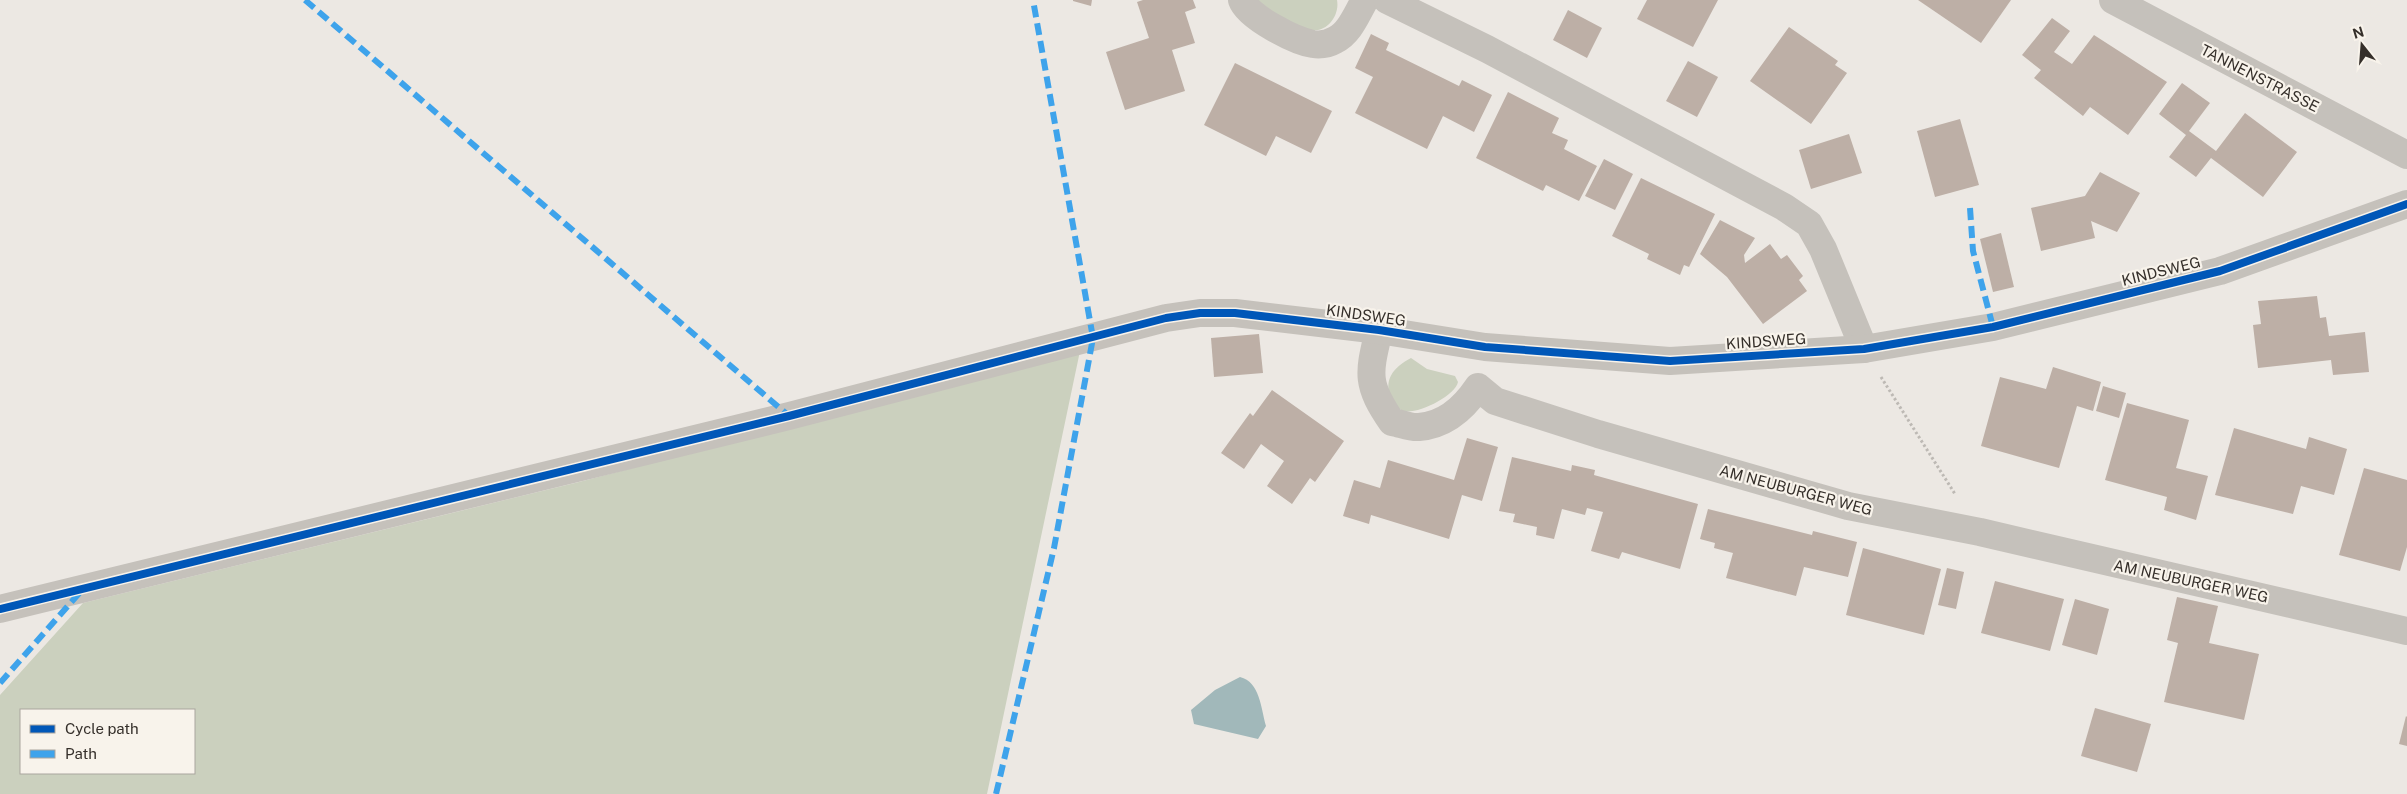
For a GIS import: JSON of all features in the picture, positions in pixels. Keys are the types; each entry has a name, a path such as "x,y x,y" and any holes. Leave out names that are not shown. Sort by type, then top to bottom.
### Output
{"street":[{"path":"1242,0 1251,14 1303,41 1314,44 1326,44 1337,39 1347,31 1365,0"},
{"path":"1387,0 1487,49 1784,207 1809,224 1824,249 1864,348"},
{"name":"TANNENSTRASSE","path":"2113,0 2407,155"},
{"name":"KINDSWEG","path":"0,609 779,418 1166,318 1200,313 1235,313 1379,330 1485,347 1670,361 1864,348 1994,327 2220,271 2407,204"},
{"path":"1379,330 1370,370 1377,400 1392,422 1418,427 1447,419 1466,405 1478,387 1485,347"},
{"name":"AM NEUBURGER WEG","path":"1478,387 1495,401 1598,434 1839,504 1980,532 2407,632"}],"path":[{"path":"1864,348 1925,450 1980,532"}],"green space":[{"path":"1258,0 1337,0 1337,6 1334,17 1327,26 1322,29 1311,30 1294,25 1264,10"},
{"path":"1080,351 987,794 0,794 0,695 83,603 579,482"},
{"path":"1411,358 1427,369 1455,376 1458,382 1450,393 1435,403 1417,410 1403,411 1392,400 1388,386 1391,375 1395,370"}],"water":[{"path":"1240,677 1252,684 1259,697 1266,726 1258,739 1194,724 1191,710 1215,690"}],"building":[{"path":"1073,0 1092,0 1091,6"},
{"path":"1143,0 1193,0 1196,8 1185,12 1195,43 1172,50 1185,91 1125,110 1106,52 1149,38 1137,2"},
{"path":"1647,0 1718,0 1693,47 1637,19"},
{"path":"1918,0 2011,0 1981,43"},
{"path":"1568,10 1602,28 1587,58 1553,40"},
{"path":"2052,18 2070,31 2054,52 2072,64 2094,35 2167,82 2128,135 2090,107 2083,116 2034,78 2041,70 2022,55"},
{"path":"1789,27 1838,61 1835,65 1847,73 1811,124 1750,81"},
{"path":"1371,34 1389,43 1386,50 1459,86 1462,80 1492,95 1474,132 1443,116 1427,149 1355,113 1373,77 1355,68"},
{"path":"1688,61 1718,77 1697,117 1666,101"},
{"path":"1235,63 1332,111 1311,153 1276,136 1266,156 1204,125"},
{"path":"2182,83 2210,103 2189,131 2216,151 2245,113 2297,152 2263,197 2211,158 2196,177 2169,157 2186,135 2159,114"},
{"path":"1508,92 1559,118 1552,133 1568,140 1564,149 1597,166 1579,201 1546,185 1543,191 1476,158"},
{"path":"1960,119 1979,185 1935,197 1917,131"},
{"path":"1849,134 1862,173 1811,189 1799,150"},
{"path":"1604,159 1633,174 1615,210 1585,196"},
{"path":"2100,172 2140,193 2117,232 2091,221 2095,238 2041,251 2031,208 2085,196"},
{"path":"1641,178 1715,214 1689,267 1684,265 1680,275 1647,259 1649,254 1612,236"},
{"path":"1720,220 1755,238 1744,255 1745,263 1770,244 1781,259 1787,255 1803,276 1799,280 1807,291 1763,324 1727,277 1700,254"},
{"path":"2001,233 2014,287 1993,292 1980,239"},
{"path":"2317,296 2320,318 2326,317 2329,336 2365,332 2369,372 2333,375 2331,360 2258,368 2253,325 2261,324 2258,301"},
{"path":"1259,334 1263,373 1214,377 1211,338"},
{"path":"2053,367 2101,382 2093,411 2077,406 2059,468 1981,446 2000,377 2046,389"},
{"path":"2103,386 2126,393 2119,418 2096,411"},
{"path":"1272,390 1344,441 1315,482 1310,478 1292,504 1267,486 1284,461 1261,444 1244,469 1221,453 1250,413 1253,416"},
{"path":"2127,403 2189,420 2176,468 2208,476 2196,520 2164,510 2167,497 2105,480"},
{"path":"2234,428 2306,449 2309,437 2347,449 2334,495 2301,486 2293,514 2215,495"},
{"path":"1467,438 1498,447 1482,501 1462,495 1449,539 1371,515 1369,524 1343,516 1354,480 1380,488 1388,460 1454,480"},
{"path":"1512,457 1571,471 1572,465 1595,470 1594,475 1698,504 1680,569 1622,552 1619,559 1591,551 1603,512 1587,508 1585,515 1562,509 1554,539 1536,535 1537,527 1513,522 1515,514 1499,511"},
{"path":"2364,468 2407,480 2407,547 2400,571 2339,555"},
{"path":"1708,509 1812,535 1813,531 1857,542 1848,577 1804,567 1796,596 1726,578 1733,553 1714,548 1715,543 1700,539"},
{"path":"1863,548 1941,569 1924,635 1846,615"},
{"path":"1947,568 1964,572 1956,609 1938,605"},
{"path":"1995,581 2064,599 2050,651 1981,633"},
{"path":"2177,597 2218,606 2209,643 2259,654 2244,720 2164,702 2178,643 2167,640"},
{"path":"2075,599 2109,609 2097,655 2062,645"},
{"path":"2095,708 2151,724 2137,772 2081,756"},
{"path":"2407,717 2407,746 2399,744"}],"marked path":[{"path":"305,0 789,416"},
{"path":"996,794 1054,548 1093,338 1033,0"},
{"path":"1970,208 1973,251 1993,327"},
{"path":"0,683 81,591"}],"cycle path":[{"path":"0,609 789,416 1166,318 1200,313 1235,313 1379,330 1485,347 1670,361 1864,349 1993,327 2220,271 2407,204"}]}
